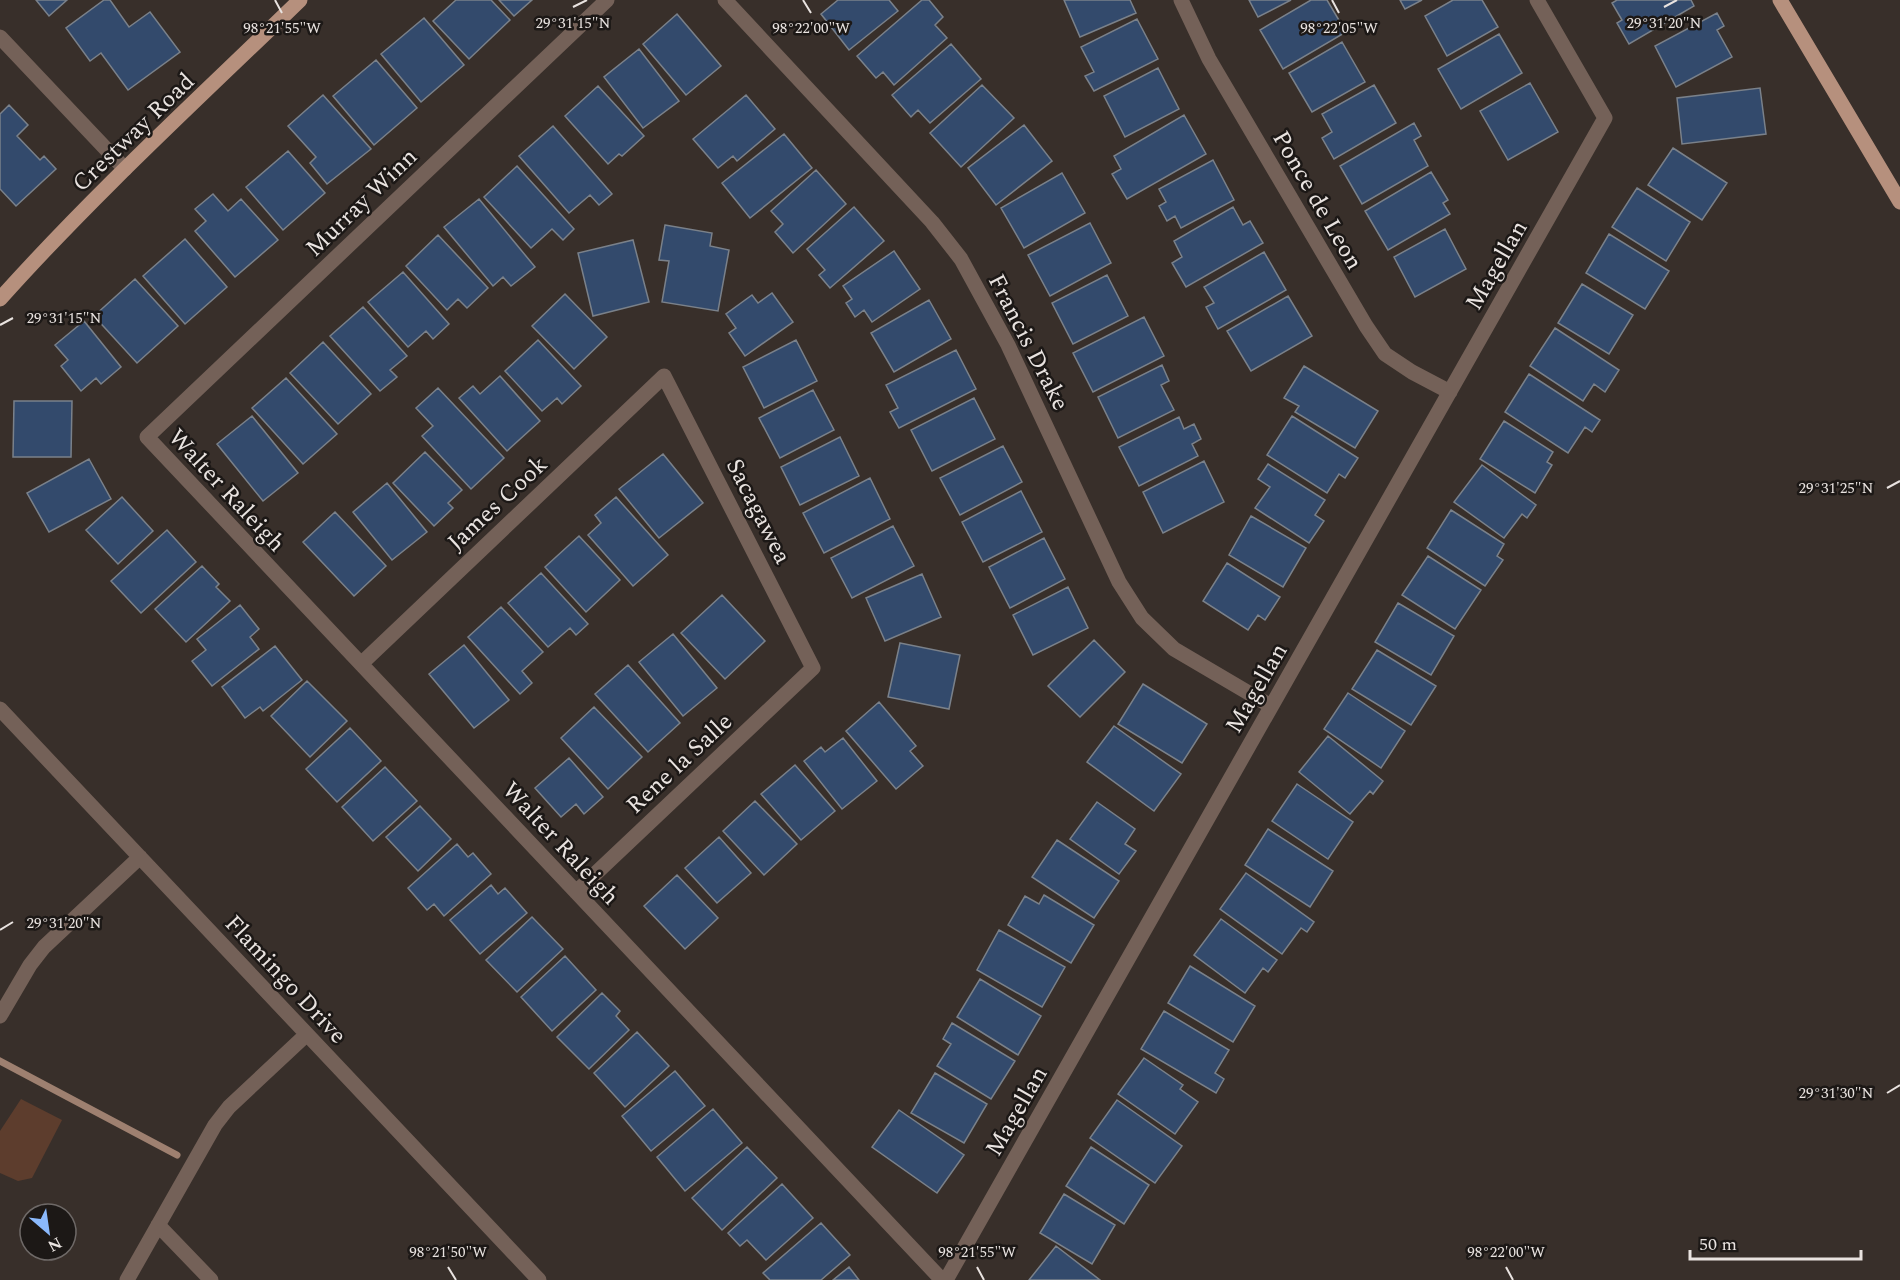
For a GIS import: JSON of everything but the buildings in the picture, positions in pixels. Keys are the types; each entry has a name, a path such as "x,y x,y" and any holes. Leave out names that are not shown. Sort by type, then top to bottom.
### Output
{"main road":[{"name":"Crestway Road","path":"0,299 125,169 300,0"},
{"path":"1780,0 1900,202"}],"street":[{"name":"Murray Winn","path":"147,437 607,0"},
{"name":"Francis Drake","path":"725,0 932,222 961,259 1008,345 1119,582 1142,618 1174,649 1271,706"},
{"name":"Ponce de Leon","path":"1181,0 1209,58 1385,354 1412,372 1450,392"},
{"name":"Magellan","path":"944,1280 1605,118 1537,0"},
{"path":"0,37 125,169"},
{"name":"James Cook","path":"360,664 664,376"},
{"name":"Sacagawea","path":"664,376 813,668"},
{"name":"Walter Raleigh","path":"147,437 944,1280"},
{"name":"Rene la Salle","path":"576,892 813,668"},
{"name":"Flamingo Drive","path":"0,710 539,1280"},
{"path":"0,1016 30,965 44,947 140,857"},
{"path":"127,1280 215,1125 229,1107 307,1034"},
{"path":"158,1225 211,1280"}],"shaded area":[{"path":"21,1099 62,1120 32,1178 18,1181 0,1173 0,1131"}],"waterway":[{"path":"0,1061 177,1155"}]}
